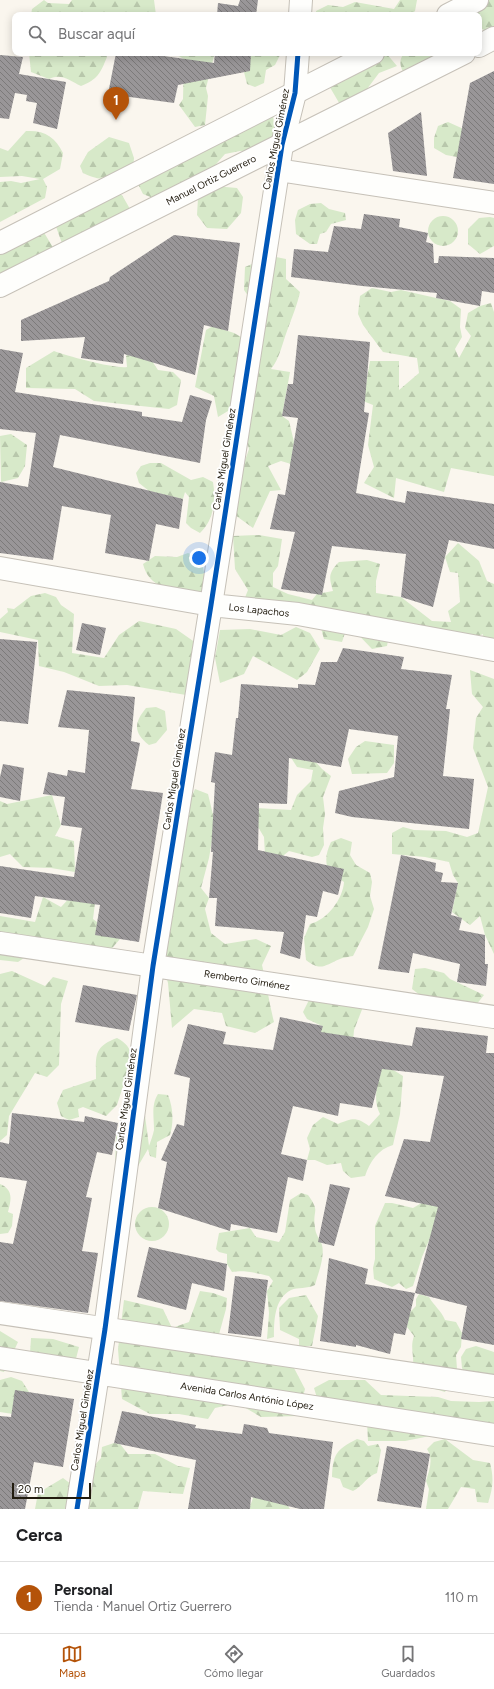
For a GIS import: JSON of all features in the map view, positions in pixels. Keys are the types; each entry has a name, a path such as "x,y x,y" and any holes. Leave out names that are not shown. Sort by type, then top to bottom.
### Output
{"street":[{"path":"300,12 301,0"},
{"path":"454,12 477,0"},
{"path":"482,44 494,38"},
{"name":"Carlos Miguel Giménez","path":"77,1509 105,1328 153,966 211,606 282,145 295,93 298,56"},
{"path":"0,243 367,56"},
{"name":"Manuel Ortiz Guerrero","path":"0,286 458,56"},
{"path":"278,170 494,203"},
{"name":"Los Lapachos","path":"0,568 211,606 298,614 494,650"},
{"name":"Remberto Giménez","path":"0,943 494,1017"},
{"path":"0,1313 494,1386"},
{"name":"Avenida Carlos António López","path":"0,1358 494,1435"}],"green space":[{"path":"44,0 48,3 69,4 72,0 154,0 156,12 32,12 32,9"},
{"path":"400,0 417,0 414,12 316,12 328,5 343,7 355,2 394,9"},
{"path":"484,0 494,0 494,36 482,29 482,12 466,12"},
{"path":"29,56 107,57 98,75 91,81 81,86 65,78 53,77 49,79 31,72"},
{"path":"178,56 214,56 206,88 208,96 205,125 195,127 179,105 183,99 184,59"},
{"path":"250,56 280,56 275,65 266,70 264,83 255,87 247,84 244,72 248,71"},
{"path":"377,56 389,56 397,66 379,73 367,89 345,113 328,84"},
{"path":"402,56 432,56 433,58 406,76 400,64"},
{"path":"273,114 275,140 263,153 240,151 225,154 210,171 153,198 143,194 137,182"},
{"path":"448,122 477,135 457,157 446,155 434,148 434,138 438,126"},
{"path":"26,131 44,133 57,143 63,153 60,169 43,179 47,187 45,198 0,222 0,182 11,181 21,183 40,179 22,176 0,177 0,148 8,151"},
{"path":"109,137 129,143 134,158 133,171 108,179 97,178 83,173 80,166 88,152"},
{"path":"214,186 237,188 243,197 241,213 227,229 207,228 197,215 198,198"},
{"path":"113,195 122,195 130,209 64,249 54,221"},
{"path":"321,203 329,209 345,213 346,220 331,224 326,232 320,234 317,244 310,244 296,234 295,220 298,210 310,204"},
{"path":"443,216 454,220 458,231 454,242 443,246 432,242 428,231 432,220"},
{"path":"479,218 494,218 494,246 480,254 468,244 468,229"},
{"path":"43,231 54,249 0,278 0,241"},
{"path":"271,256 286,259 286,279 300,292 279,356 271,369 290,372 282,416 289,421 294,442 291,464 281,461 268,466 281,490 270,491 253,528 235,515 241,472 249,449 244,433 253,303 244,290 245,267"},
{"path":"372,288 391,292 401,290 450,301 461,309 460,327 462,337 455,349 459,358 471,336 465,328 468,313 480,306 491,303 494,312 494,476 451,468 444,492 396,478 394,498 364,483 374,467 368,445 373,405 363,401 370,361 399,361 399,390 419,373 417,358 383,352 363,325 358,314 360,296"},
{"path":"213,326 234,333 252,343 233,408 218,417 214,396 195,387 206,330"},
{"path":"139,349 150,358 158,370 173,372 181,380 177,405 169,409 94,401 75,389 26,388 26,368 54,351 102,364 127,367 126,356"},
{"path":"11,434 27,445 25,466 18,478 1,482 0,436"},
{"path":"150,463 161,463 191,480 203,477 213,482 213,509 205,528 200,533 186,523 189,497 185,492 183,499 149,491 139,483 136,473 141,466"},
{"path":"259,535 282,539 278,566 273,573 273,587 288,594 312,600 317,594 333,591 330,576 333,569 339,562 367,560 380,564 376,581 376,593 401,597 432,621 451,622 448,611 460,602 458,573 450,572 445,557 458,543 479,561 487,581 494,584 494,649 481,646 483,634 461,644 391,624 387,646 372,649 348,624 342,642 324,639 319,621 240,610 248,590 235,569 233,536"},
{"path":"188,553 201,559 207,585 193,599 163,588 150,578 143,564 155,556 177,557"},
{"path":"45,593 56,597 61,605 74,614 72,653 104,658 119,635 139,621 176,629 196,643 186,695 127,685 99,686 64,672 39,666 38,640 0,632 0,619 8,612 7,608 14,609 31,596"},
{"path":"296,627 310,633 320,649 307,672 297,680 253,656 244,674 220,683 215,658 220,630 250,629 281,635"},
{"path":"470,670 494,679 494,954 485,935 480,916 470,925 452,912 458,883 453,875 449,862 425,857 392,854 392,833 403,827 414,830 446,831 467,837 478,833 488,787 473,748 476,718 483,707 472,694"},
{"path":"156,707 165,711 167,730 156,743 149,745 140,736 137,723 146,708"},
{"path":"365,741 394,745 394,763 387,773 352,774 348,759 356,747"},
{"path":"288,753 315,761 331,776 323,797 325,814 323,828 324,845 319,855 312,857 289,851 284,855 272,873 265,855 264,837 258,827 256,808 291,810 297,795 311,781 313,770 297,767"},
{"path":"195,789 208,794 215,823 209,858 201,888 209,898 205,909 211,933 225,944 256,939 271,946 262,965 274,1022 255,1033 226,1026 222,1013 194,1009 172,1028 168,983 161,958 180,822"},
{"path":"52,795 61,825 55,836 74,841 75,872 51,868 23,867 10,854 0,857 0,801 7,804"},
{"path":"341,838 352,842 350,855 356,865 370,873 372,882 370,896 374,909 368,927 353,956 319,967 306,960 304,938 310,924 316,922 328,913 341,895 344,882 328,871 326,859 331,842"},
{"path":"76,891 96,895 93,919 120,939 107,954 48,942 18,962 0,960 0,916 35,922 43,897 61,907"},
{"path":"425,968 444,973 450,979 484,995 476,1005 425,999 412,989 415,969"},
{"path":"12,971 45,986 53,977 68,981 61,1004 59,1065 47,1077 35,1073 9,1116 7,1135 0,1141 0,974"},
{"path":"311,996 363,1007 354,1030 353,1042 319,1038 322,1026 307,1019 303,1012"},
{"path":"117,1038 127,1046 132,1058 117,1105 106,1116 83,1107 78,1109 79,1117 69,1120 61,1116 57,1103 63,1090 96,1079 96,1058 100,1049 109,1041"},
{"path":"387,1066 403,1076 400,1114 393,1145 383,1150 375,1157 365,1176 351,1178 343,1171 341,1163 327,1165 315,1160 307,1160 310,1149 307,1138 313,1125 323,1117 338,1124 354,1119 369,1126 380,1114 376,1098 379,1071"},
{"path":"158,1094 168,1095 170,1100 172,1120 170,1135 157,1142 156,1158 150,1156 148,1149 134,1173 115,1167 116,1137 131,1110 144,1108 149,1146 154,1130 154,1102"},
{"path":"0,1184 8,1189 10,1199 8,1212 13,1214 12,1226 8,1233 0,1234"},
{"path":"301,1193 308,1195 315,1208 315,1230 323,1250 321,1265 315,1285 291,1290 281,1299 276,1311 274,1337 267,1339 269,1313 267,1291 273,1281 269,1276 260,1274 236,1271 232,1272 227,1264 227,1254 219,1252 216,1249 219,1233 250,1228 256,1237 279,1242 285,1232 290,1200"},
{"path":"430,1198 437,1200 440,1214 422,1257 413,1286 406,1289 399,1283 392,1287 374,1279 373,1268 375,1259 375,1226 385,1203 392,1203 413,1208"},
{"path":"152,1207 164,1212 169,1224 164,1236 152,1241 140,1236 135,1224 140,1212"},
{"path":"200,1291 213,1293 227,1298 226,1309 218,1338 284,1349 305,1389 298,1416 261,1417 237,1403 215,1408 208,1419 179,1414 150,1414 122,1399 118,1349 124,1300 163,1309 172,1328 189,1322"},
{"path":"419,1294 429,1297 442,1313 445,1320 456,1322 462,1333 461,1347 456,1355 457,1369 445,1392 435,1389 425,1371 413,1365 412,1344 414,1336 407,1327 409,1313 416,1306 416,1299"},
{"path":"306,1295 318,1316 312,1346 299,1346 299,1339 280,1330 279,1308 289,1298"},
{"path":"0,1331 18,1342 4,1372 0,1371"},
{"path":"31,1338 53,1339 79,1347 71,1378 54,1379 29,1368"},
{"path":"476,1346 494,1352 494,1387 467,1380 462,1368 461,1357 466,1349"},
{"path":"11,1377 22,1381 29,1392 13,1414 0,1412 0,1380"},
{"path":"329,1380 365,1380 381,1395 438,1397 451,1401 494,1401 494,1429 464,1424 450,1416 430,1436 405,1441 368,1441 367,1422 320,1408 314,1388"},
{"path":"357,1439 364,1441 368,1446 378,1444 381,1450 377,1473 370,1476 353,1491 343,1487 340,1479 332,1477 332,1469 335,1458 340,1450"},
{"path":"445,1439 473,1460 490,1463 492,1483 488,1503 477,1502 475,1489 461,1487 448,1509 426,1509 429,1489 426,1481 431,1461 427,1449 434,1442"},
{"path":"114,1443 120,1444 128,1454 155,1454 178,1466 190,1468 183,1494 143,1491 138,1509 89,1509 89,1496 94,1466 101,1458 102,1447"},
{"path":"63,1478 83,1493 79,1509 35,1509 38,1493"},
{"path":"257,1487 288,1506 290,1509 249,1509"}],"building":[{"path":"240,0 258,0 256,12 217,12 218,3 238,6"},
{"path":"0,55 23,57 19,74 66,82 57,129 33,123 37,103 26,101 27,95 15,93 9,119 0,118"},
{"path":"115,56 164,56 214,63 215,56 251,56 250,71 178,85 174,103 108,94"},
{"path":"494,71 494,184 453,178 470,83"},
{"path":"421,112 427,176 393,171 388,133"},
{"path":"364,214 400,219 399,227 428,233 426,242 433,244 434,263 438,263 439,256 494,258 494,293 482,291 480,306 436,298 437,293 362,286 291,277 294,249 328,252 334,226 361,229"},
{"path":"174,235 240,243 228,331 204,325 195,375 124,354 123,364 81,358 85,337 21,341 21,320 109,281 110,277"},
{"path":"298,335 370,342 364,412 369,413 356,493 405,503 407,491 494,504 494,549 449,540 433,607 401,597 406,554 332,546 322,595 281,589 295,532 270,529 278,494 285,495 298,418 282,416 288,384 293,384"},
{"path":"0,349 23,353 15,392 142,412 142,416 182,422 190,395 212,401 206,420 200,463 60,435 53,467 183,499 179,529 156,524 149,561 105,553 111,515 62,506 53,560 0,553 0,482 28,487 36,433 0,429"},
{"path":"82,623 106,628 100,655 76,650"},
{"path":"0,639 37,642 28,724 0,721"},
{"path":"343,648 404,657 401,669 452,675 446,709 450,709 443,776 474,779 469,829 352,817 335,813 339,791 394,777 398,736 349,729 341,767 289,758 287,804 259,803 258,850 344,869 338,895 323,891 317,917 306,915 300,959 280,953 284,932 215,926 217,898 209,898 213,852 211,852 215,783 211,782 215,752 232,755 236,718 238,718 241,684 298,688 298,684 315,685 321,662 337,662"},
{"path":"67,690 135,697 131,741 140,743 131,789 163,793 139,942 95,935 100,905 35,896 31,918 0,913 0,866 74,877 82,828 61,825 65,797 43,794 48,772 67,776 68,770 85,773 89,730 58,727"},
{"path":"3,764 24,768 20,801 0,797 0,777"},
{"path":"401,855 436,863 435,871 443,873 441,882 458,883 451,915 462,918 459,930 485,935 485,964 488,964 486,986 457,982 460,964 413,953 409,973 378,969"},
{"path":"83,985 137,995 129,1031 75,1022"},
{"path":"280,1017 323,1026 321,1032 412,1046 416,1027 488,1036 486,1053 494,1053 494,1345 461,1339 467,1306 415,1293 438,1207 385,1196 404,1139 430,1142 444,1076 382,1069 372,1108 340,1103 338,1116 293,1106 281,1154 307,1160 303,1181 288,1177 277,1233 231,1224 230,1231 158,1208 167,1162 161,1160 177,1124 184,1126 190,1078 174,1074 188,1024 226,1032 223,1044 273,1050"},
{"path":"12,1113 84,1122 85,1116 118,1123 112,1155 97,1152 86,1197 92,1198 82,1251 98,1253 88,1313 0,1301 0,1242 13,1244 27,1181 0,1177 0,1142 9,1144"},
{"path":"330,1184 350,1188 334,1246 318,1242"},
{"path":"149,1247 227,1264 224,1291 192,1283 186,1310 137,1297"},
{"path":"329,1258 368,1269 365,1284 415,1293 405,1335 394,1333 390,1354 356,1345 356,1347 320,1341"},
{"path":"235,1276 268,1280 261,1337 228,1333"},
{"path":"15,1390 74,1399 63,1467 34,1462 25,1509 0,1509 0,1416 11,1417"},
{"path":"122,1411 196,1425 195,1428 242,1434 244,1424 267,1428 269,1433 333,1442 324,1509 300,1509 251,1497 250,1509 188,1509 196,1460 114,1443"},
{"path":"387,1446 430,1454 421,1508 377,1501"}],"cycle path":[{"path":"77,1509 105,1329 153,966 211,605 282,145 295,93 298,56"}],"place":[{"name":"Personal","path":"116,120"}]}
